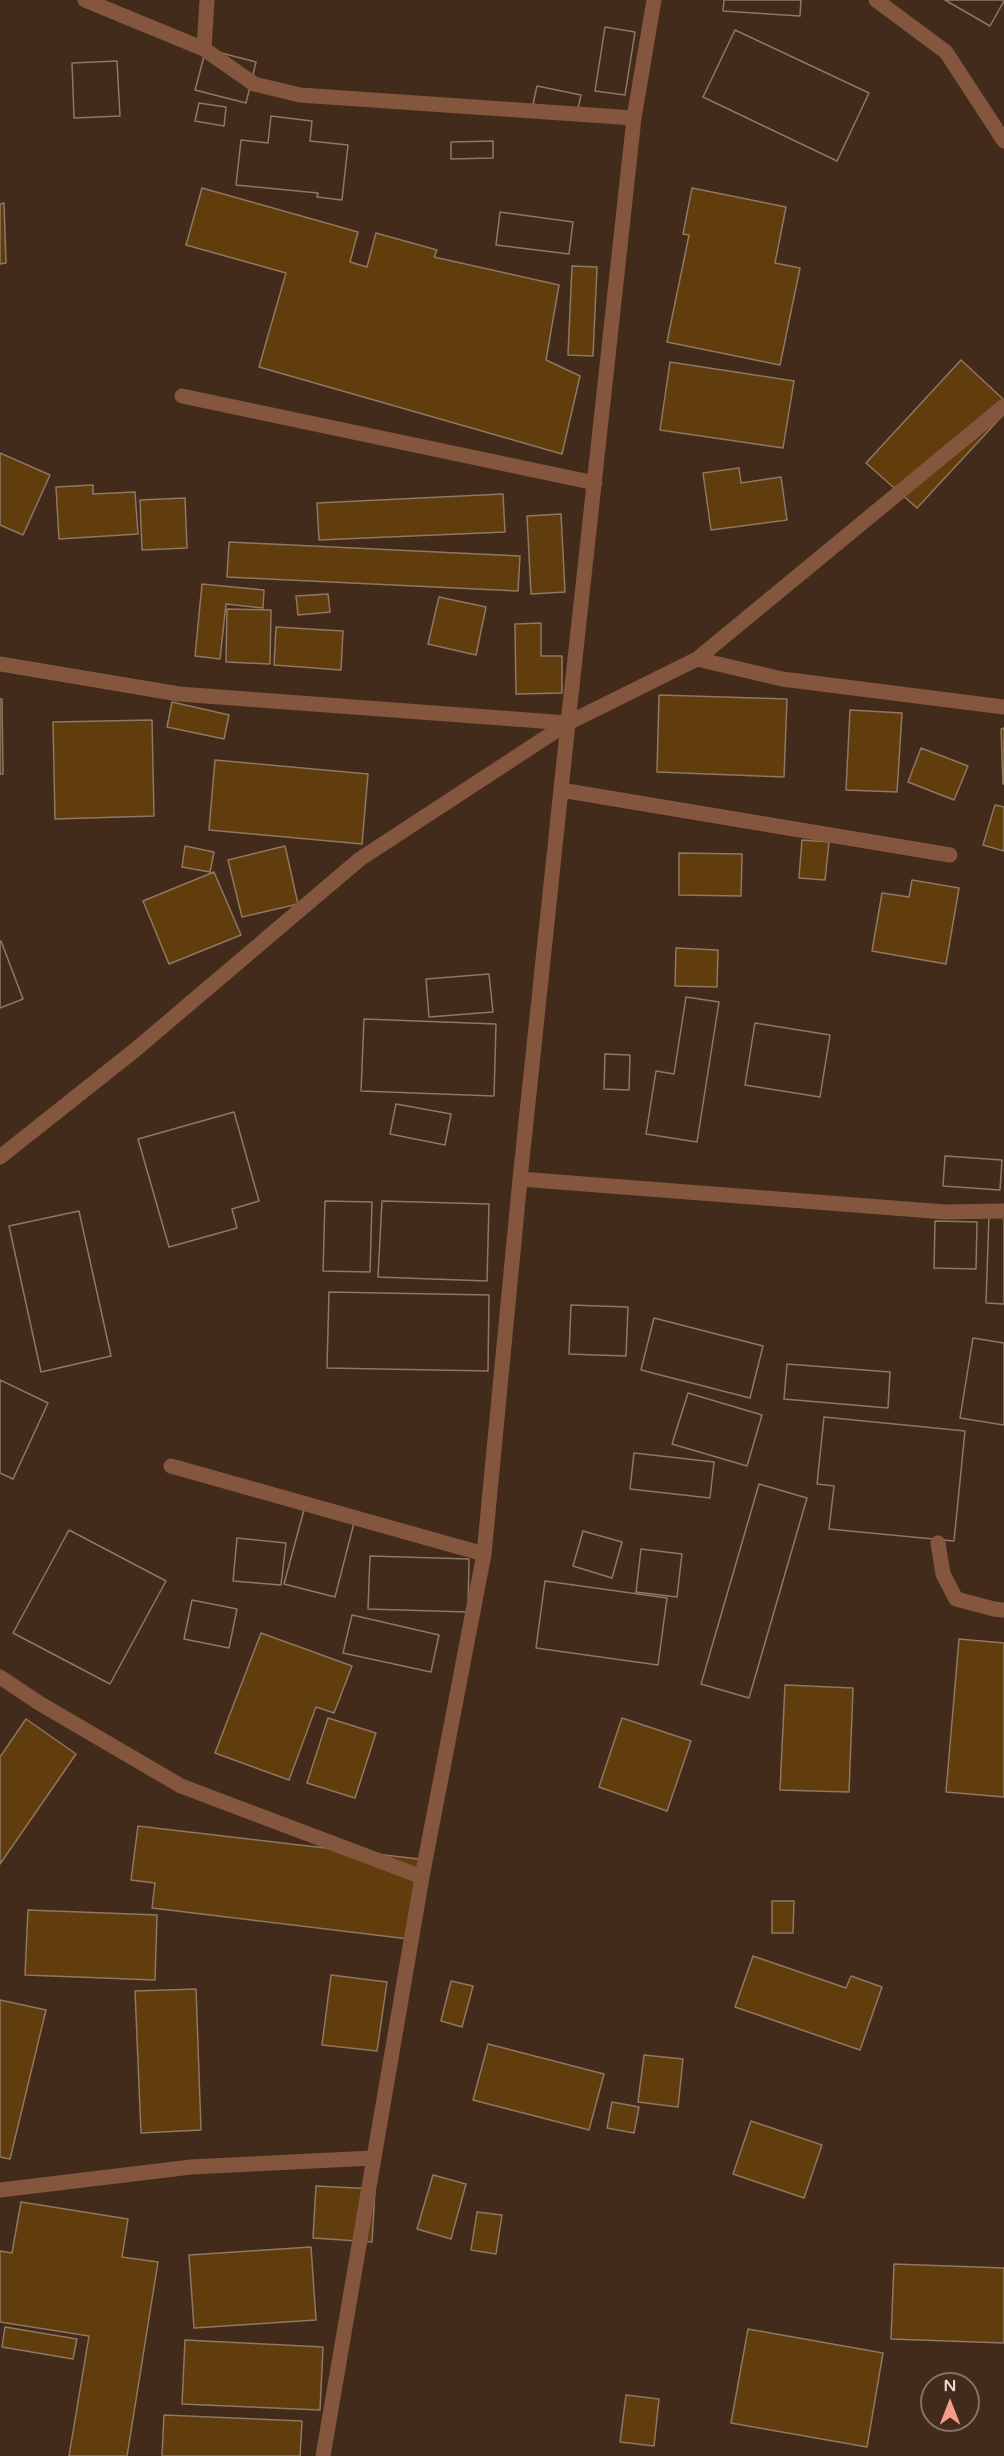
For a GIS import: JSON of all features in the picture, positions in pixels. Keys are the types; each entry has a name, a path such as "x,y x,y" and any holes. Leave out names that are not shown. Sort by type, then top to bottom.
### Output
{"street":[{"path":"85,0 204,49 254,84 300,95 634,118"},
{"path":"204,49 207,0"},
{"path":"323,2456 422,1877 484,1554 520,1179 634,118 654,0"},
{"path":"876,0 946,52 1004,141"},
{"path":"182,396 595,483"},
{"path":"0,1157 135,1050 360,859 568,723 697,658 1004,406"},
{"path":"697,658 782,679 1004,707"},
{"path":"0,664 178,694 568,723"},
{"path":"561,790 950,855"},
{"path":"520,1179 945,1212 1004,1211"},
{"path":"171,1466 484,1554"},
{"path":"938,1543 943,1574 956,1599 994,1610 1004,1610"},
{"path":"0,1677 39,1703 181,1786 422,1877"},
{"path":"0,2190 191,2166 374,2158"}],"building":[{"path":"724,0 801,0 800,16 723,11"},
{"path":"724,0 801,0 800,16 723,11"},
{"path":"945,0 1004,0 1004,1 990,26"},
{"path":"945,0 1004,0 1004,1 990,26"},
{"path":"605,27 635,32 625,95 595,91"},
{"path":"605,27 635,32 625,95 595,91"},
{"path":"735,30 869,93 837,161 703,97"},
{"path":"735,30 869,93 837,161 703,97"},
{"path":"206,49 256,62 246,103 195,90"},
{"path":"206,49 256,62 246,103 195,90"},
{"path":"117,61 120,116 74,118 72,63"},
{"path":"117,61 120,116 74,118 72,63"},
{"path":"537,86 581,95 577,113 533,104"},
{"path":"537,86 581,95 577,113 533,104"},
{"path":"199,103 226,107 224,126 195,121"},
{"path":"199,103 226,107 224,126 195,121"},
{"path":"271,116 312,121 310,141 348,145 342,200 317,197 318,193 236,185 241,140 268,143"},
{"path":"271,116 312,121 310,141 348,145 342,200 317,197 318,193 236,185 241,140 268,143"},
{"path":"493,141 493,158 451,159 451,142"},
{"path":"493,141 493,158 451,159 451,142"},
{"path":"202,188 358,232 350,262 367,267 376,233 437,250 434,257 559,285 546,360 580,376 562,454 259,367 286,273 186,245"},
{"path":"692,188 786,207 775,263 800,268 780,365 667,342 689,235 683,234"},
{"path":"4,203 6,263 0,264 0,204"},
{"path":"500,212 573,222 569,254 496,245"},
{"path":"500,212 573,222 569,254 496,245"},
{"path":"572,266 597,267 593,356 568,355"},
{"path":"961,360 1004,400 1004,414 917,508 866,463"},
{"path":"670,362 794,381 783,448 660,430"},
{"path":"0,453 50,475 23,535 0,525"},
{"path":"739,468 741,483 781,477 787,520 711,530 703,473"},
{"path":"93,485 93,494 135,492 138,534 59,539 56,487"},
{"path":"503,494 505,532 319,540 317,503"},
{"path":"185,498 187,548 142,550 140,500"},
{"path":"561,514 565,592 531,594 527,516"},
{"path":"229,542 520,556 518,591 227,577"},
{"path":"202,584 264,590 263,608 226,604 220,659 195,656"},
{"path":"328,594 330,612 298,615 296,596"},
{"path":"439,597 486,607 476,655 428,644"},
{"path":"227,609 271,610 270,664 226,662"},
{"path":"541,623 541,656 562,656 562,693 516,694 515,624"},
{"path":"276,627 343,631 341,670 274,665"},
{"path":"659,695 787,699 784,777 657,772"},
{"path":"0,699 2,699 3,774 0,774"},
{"path":"172,702 229,715 224,739 167,727"},
{"path":"850,710 902,713 897,792 846,790"},
{"path":"152,720 154,816 55,819 53,722"},
{"path":"1004,728 1004,784 1003,784 1001,729"},
{"path":"921,748 968,766 954,800 908,782"},
{"path":"215,760 368,774 362,844 209,830"},
{"path":"995,805 1004,807 1004,851 983,845"},
{"path":"802,840 829,842 825,880 799,878"},
{"path":"185,846 214,852 210,872 182,867"},
{"path":"285,846 298,904 242,917 228,860"},
{"path":"679,853 742,854 741,896 679,895"},
{"path":"214,872 241,935 169,964 143,901"},
{"path":"912,880 959,888 946,964 872,951 882,893 909,897"},
{"path":"0,942 23,999 0,1008"},
{"path":"0,942 23,999 0,1008"},
{"path":"676,948 718,950 717,987 675,986"},
{"path":"489,974 493,1012 429,1017 426,979"},
{"path":"489,974 493,1012 429,1017 426,979"},
{"path":"686,997 719,1002 697,1142 646,1134 656,1071 674,1074"},
{"path":"686,997 719,1002 697,1142 646,1134 656,1071 674,1074"},
{"path":"364,1019 496,1024 494,1096 361,1091"},
{"path":"364,1019 496,1024 494,1096 361,1091"},
{"path":"755,1023 830,1035 820,1097 745,1085"},
{"path":"755,1023 830,1035 820,1097 745,1085"},
{"path":"605,1054 630,1055 629,1090 604,1089"},
{"path":"605,1054 630,1055 629,1090 604,1089"},
{"path":"396,1104 451,1114 445,1145 390,1134"},
{"path":"396,1104 451,1114 445,1145 390,1134"},
{"path":"234,1112 259,1201 232,1209 237,1228 169,1247 138,1139"},
{"path":"234,1112 259,1201 232,1209 237,1228 169,1247 138,1139"},
{"path":"945,1156 1002,1160 1000,1190 943,1186"},
{"path":"945,1156 1002,1160 1000,1190 943,1186"},
{"path":"325,1201 372,1202 370,1272 323,1271"},
{"path":"325,1201 372,1202 370,1272 323,1271"},
{"path":"382,1201 489,1204 487,1281 378,1277"},
{"path":"382,1201 489,1204 487,1281 378,1277"},
{"path":"79,1211 111,1356 41,1372 9,1226"},
{"path":"79,1211 111,1356 41,1372 9,1226"},
{"path":"989,1214 1004,1215 1004,1304 986,1303"},
{"path":"989,1214 1004,1215 1004,1304 986,1303"},
{"path":"935,1221 977,1222 976,1269 934,1268"},
{"path":"935,1221 977,1222 976,1269 934,1268"},
{"path":"329,1292 489,1295 488,1371 327,1368"},
{"path":"329,1292 489,1295 488,1371 327,1368"},
{"path":"571,1305 628,1307 626,1356 569,1354"},
{"path":"571,1305 628,1307 626,1356 569,1354"},
{"path":"654,1318 763,1346 750,1398 641,1370"},
{"path":"654,1318 763,1346 750,1398 641,1370"},
{"path":"973,1338 1004,1343 1004,1425 960,1418"},
{"path":"973,1338 1004,1343 1004,1425 960,1418"},
{"path":"787,1364 890,1372 888,1408 784,1399"},
{"path":"787,1364 890,1372 888,1408 784,1399"},
{"path":"0,1380 48,1403 13,1479 0,1473"},
{"path":"0,1380 48,1403 13,1479 0,1473"},
{"path":"688,1393 762,1415 747,1466 672,1444"},
{"path":"688,1393 762,1415 747,1466 672,1444"},
{"path":"824,1417 965,1431 954,1541 829,1529 834,1486 817,1484"},
{"path":"824,1417 965,1431 954,1541 829,1529 834,1486 817,1484"},
{"path":"634,1453 714,1462 710,1498 630,1489"},
{"path":"634,1453 714,1462 710,1498 630,1489"},
{"path":"759,1484 807,1498 749,1698 701,1684"},
{"path":"759,1484 807,1498 749,1698 701,1684"},
{"path":"305,1506 355,1519 335,1597 284,1584"},
{"path":"305,1506 355,1519 335,1597 284,1584"},
{"path":"69,1530 166,1581 110,1684 13,1633"},
{"path":"69,1530 166,1581 110,1684 13,1633"},
{"path":"583,1531 622,1542 612,1578 573,1566"},
{"path":"583,1531 622,1542 612,1578 573,1566"},
{"path":"237,1538 286,1543 281,1585 233,1581"},
{"path":"237,1538 286,1543 281,1585 233,1581"},
{"path":"641,1549 682,1554 677,1597 636,1592"},
{"path":"641,1549 682,1554 677,1597 636,1592"},
{"path":"370,1556 469,1559 468,1612 368,1609"},
{"path":"370,1556 469,1559 468,1612 368,1609"},
{"path":"545,1581 667,1598 658,1665 536,1648"},
{"path":"545,1581 667,1598 658,1665 536,1648"},
{"path":"192,1600 237,1609 229,1648 184,1639"},
{"path":"192,1600 237,1609 229,1648 184,1639"},
{"path":"352,1615 439,1635 431,1672 343,1653"},
{"path":"352,1615 439,1635 431,1672 343,1653"},
{"path":"261,1633 352,1666 334,1713 316,1707 289,1780 215,1753"},
{"path":"959,1639 1004,1643 1004,1797 946,1792"},
{"path":"785,1685 853,1688 849,1792 780,1790"},
{"path":"328,1718 376,1733 355,1798 307,1783"},
{"path":"622,1718 691,1741 667,1811 599,1787"},
{"path":"26,1719 76,1754 0,1864 0,1757"},
{"path":"138,1826 427,1860 417,1940 152,1908 155,1883 131,1880"},
{"path":"772,1901 794,1901 793,1933 772,1933"},
{"path":"28,1910 157,1915 155,1980 25,1975"},
{"path":"753,1956 846,1988 851,1976 882,1987 860,2050 735,2007"},
{"path":"331,1975 387,1982 377,2051 322,2045"},
{"path":"451,1981 473,1986 462,2027 441,2021"},
{"path":"196,1989 201,2130 141,2133 135,1991"},
{"path":"0,2000 46,2010 10,2159 0,2157"},
{"path":"488,2044 604,2074 589,2130 473,2100"},
{"path":"644,2055 683,2059 678,2107 638,2102"},
{"path":"612,2102 639,2107 634,2133 607,2128"},
{"path":"751,2121 822,2145 804,2198 733,2174"},
{"path":"433,2175 466,2184 451,2239 417,2229"},
{"path":"316,2186 375,2189 372,2242 313,2238"},
{"path":"21,2202 128,2219 122,2257 158,2262 127,2456 69,2456 89,2336 0,2322 0,2251 12,2253"},
{"path":"477,2212 502,2215 496,2254 471,2250"},
{"path":"311,2247 316,2320 194,2328 189,2255"},
{"path":"894,2264 1004,2268 1004,2343 891,2339"},
{"path":"5,2327 77,2339 73,2359 2,2347"},
{"path":"748,2329 883,2353 867,2447 731,2423"},
{"path":"185,2340 323,2347 320,2410 182,2404"},
{"path":"626,2395 659,2399 654,2446 620,2442"},
{"path":"164,2415 302,2421 300,2456 162,2456"}]}
